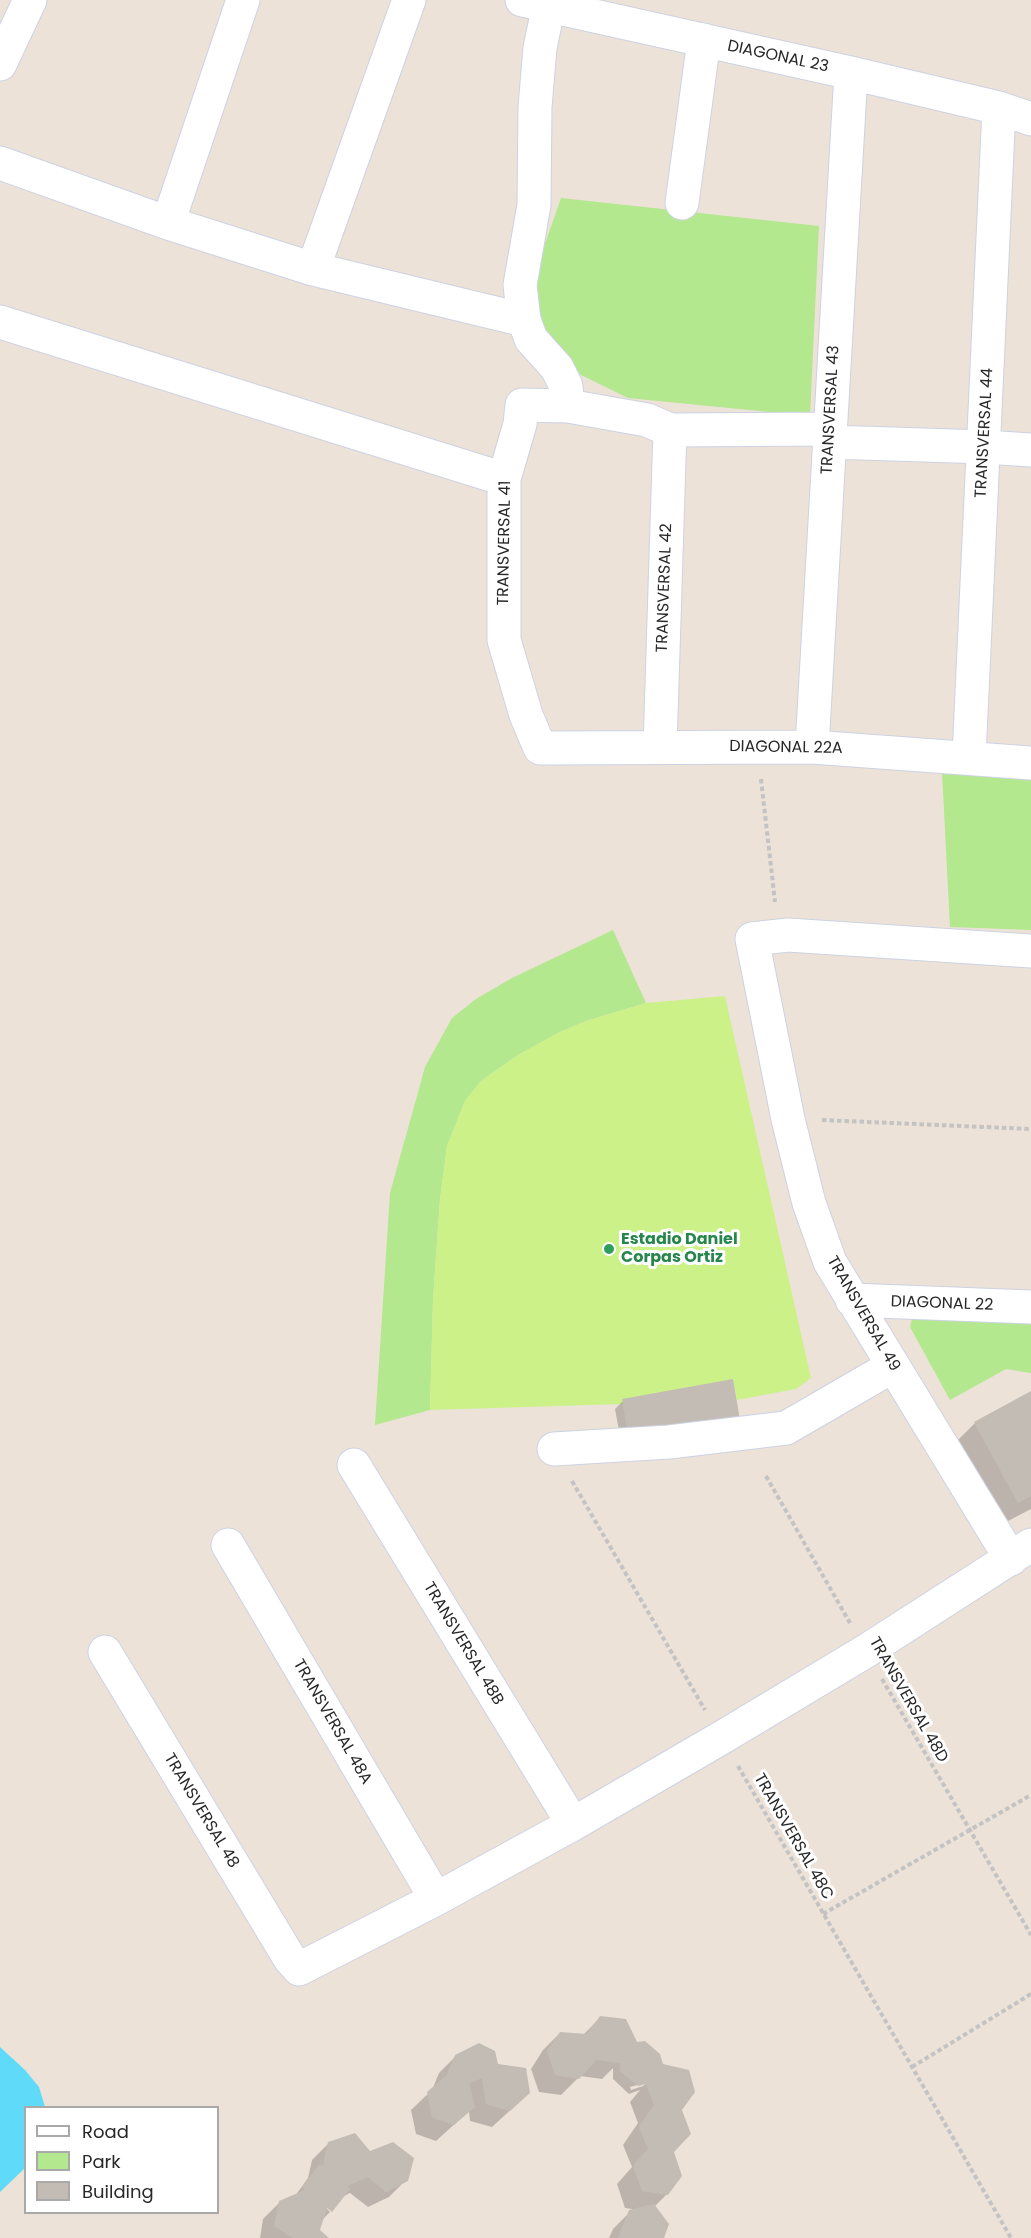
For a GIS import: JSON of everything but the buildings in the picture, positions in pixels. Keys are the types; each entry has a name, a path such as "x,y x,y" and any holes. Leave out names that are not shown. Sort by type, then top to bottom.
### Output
{"street":[{"path":"0,64 30,0"},
{"path":"168,223 243,0"},
{"path":"313,269 409,0"},
{"path":"540,2 540,48 535,107 534,205 520,285 524,320 531,339 557,368 566,386 568,406 647,420 670,430 830,436 1031,450"},
{"name":"DIAGONAL 23","path":"540,2 999,108 1031,119"},
{"path":"682,203 704,40"},
{"name":"TRANSVERSAL 43","path":"812,747 851,73"},
{"name":"TRANSVERSAL 44","path":"969,757 999,108"},
{"path":"0,163 168,223 313,269 524,320"},
{"path":"0,322 504,479"},
{"name":"TRANSVERSAL 41","path":"540,748 526,716 504,640 504,479 520,424 522,405 568,406"},
{"name":"TRANSVERSAL 42","path":"660,747 670,430"},
{"name":"DIAGONAL 22A","path":"540,748 812,747 1031,763"},
{"path":"766,938 788,935 1031,951"},
{"name":"TRANSVERSAL 49","path":"766,938 788,1119 809,1203 830,1262 893,1366 1021,1552"},
{"name":"DIAGONAL 22","path":"852,1300 1031,1307"},
{"path":"554,1449 669,1442 786,1428 893,1366"},
{"name":"TRANSVERSAL 48B","path":"354,1465 573,1824"},
{"name":"TRANSVERSAL 48A","path":"228,1545 436,1899"},
{"path":"436,1899 573,1824 721,1738 866,1651 1021,1552"},
{"name":"TRANSVERSAL 48","path":"105,1652 290,1959 299,1969 436,1899"}],"path":[{"path":"758,747 766,938"},
{"path":"788,1119 1031,1129"},
{"name":"TRANSVERSAL 48C","path":"554,1449 1011,2238"},
{"name":"TRANSVERSAL 48D","path":"766,1476 1031,1935"},
{"path":"823,1914 1031,1795"},
{"path":"912,2067 1031,1994"}],"green space":[{"path":"561,198 819,226 810,416 628,398 573,371 535,323 531,284"},
{"path":"942,772 1031,778 1031,930 950,927"},
{"path":"613,930 646,1003 586,1021 558,1033 518,1055 481,1081 465,1101 447,1146 440,1199 433,1300 430,1410 375,1425 390,1193 425,1067 452,1018 476,999 512,978"},
{"name":"Estadio Daniel Corpas Ortiz","path":"725,996 811,1378 796,1389 737,1400 733,1380 623,1404 430,1410 433,1300 440,1199 447,1146 465,1101 481,1081 518,1055 586,1021 646,1003"},
{"path":"912,1319 1031,1324 1031,1373 1006,1369 950,1400 910,1327"}],"water":[{"path":"0,2047 25,2070 39,2087 45,2106 24,2106 24,2169 0,2192"}],"place":[{"name":"Estadio Daniel Corpas Ortiz","path":"609,1249"}]}
